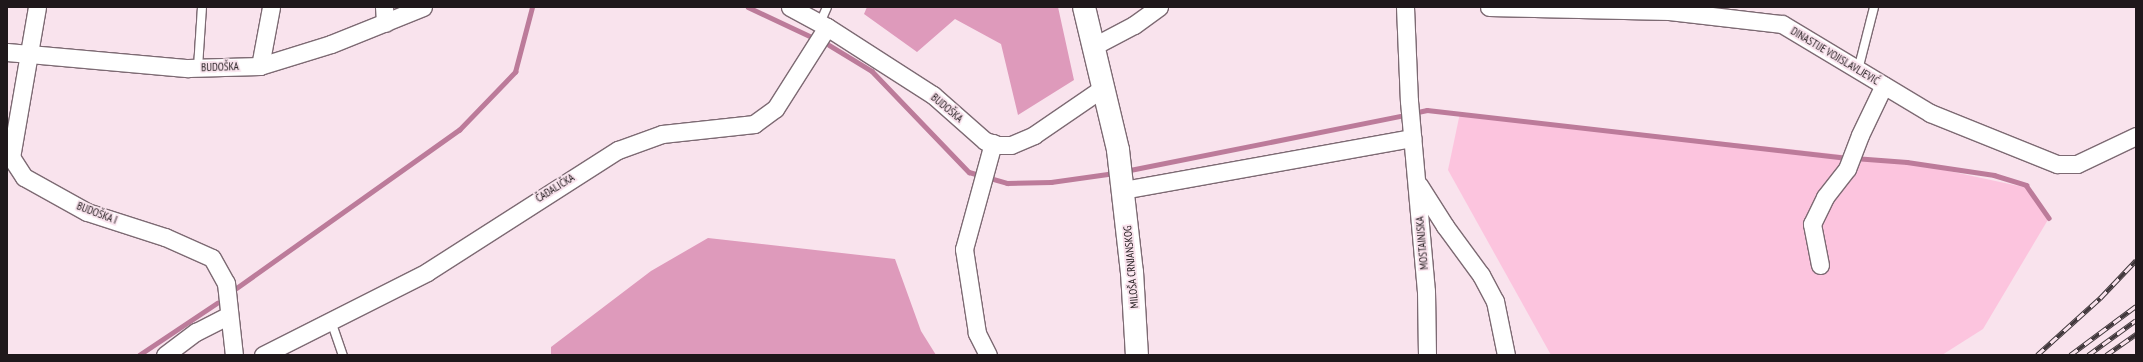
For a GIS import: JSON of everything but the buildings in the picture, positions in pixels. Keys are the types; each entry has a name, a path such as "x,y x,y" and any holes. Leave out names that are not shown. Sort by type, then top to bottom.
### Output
{"main road":[{"path":"1084,7 1104,87"},
{"name":"MILOŠA CRNJANSKOG","path":"1104,87 1118,150 1123,184 1134,289 1137,355"}],"street":[{"name":"BUDOŠKA I","path":"37,7 12,157 24,177 87,212 165,237 212,258 226,283 228,316"},
{"path":"260,66 271,7"},
{"name":"BUDOŠKA","path":"7,52 29,55 198,67 260,66 331,44 385,15 424,7"},
{"name":"BUDOŠKA","path":"790,7 824,25 933,95 985,141 1011,145 1034,135 1104,87"},
{"path":"1094,46 1134,25 1159,7"},
{"name":"MOSTAINJSKA","path":"1405,7 1408,101 1426,291 1427,355"},
{"name":"DINASTIJE VOJISLAVLJEVIĆ","path":"1489,7 1669,11 1782,24 1930,113 2057,164 2077,164 2136,136"},
{"name":"ČAĐALIČKA","path":"263,355 427,272 618,150 662,134 754,124 775,109 824,25"},
{"path":"1820,264 1812,224 1825,196 1847,169 1860,135 1884,85"},
{"path":"1123,184 1412,135"},
{"path":"988,355 977,333 964,249 986,159 993,143"},
{"path":"1416,181 1445,226 1482,275 1495,301 1506,355"},
{"path":"165,355 196,332 228,316 234,355"}],"lane":[{"path":"198,67 202,7"},
{"path":"824,25 827,7"},
{"path":"1858,70 1874,7"},
{"path":"331,321 343,355"}],"shaded area":[{"path":"867,7 1058,7 1074,80 1018,115 1001,44 955,19 917,52 864,14"},
{"path":"1460,113 1907,162 2028,188 2049,218 1983,329 1942,355 1551,355 1448,170"},
{"path":"708,238 895,259 921,331 936,355 551,355 551,347 651,271"}],"waterway":[{"path":"235,289 459,130 515,72 532,7"},
{"path":"748,7 814,38"},
{"path":"829,45 872,71 969,172 1007,183 1051,182 1114,173"},
{"path":"1413,113 1427,110 1847,158"},
{"path":"1125,171 1406,115"},
{"path":"1854,158 1907,162 1994,175 2026,185 2049,218"},
{"path":"139,355 217,303"}],"railway":[{"path":"2037,355 2100,298 2136,260"},
{"path":"2070,355 2136,306"},
{"path":"2088,355 2136,320"},
{"path":"2106,355 2136,334"}]}
